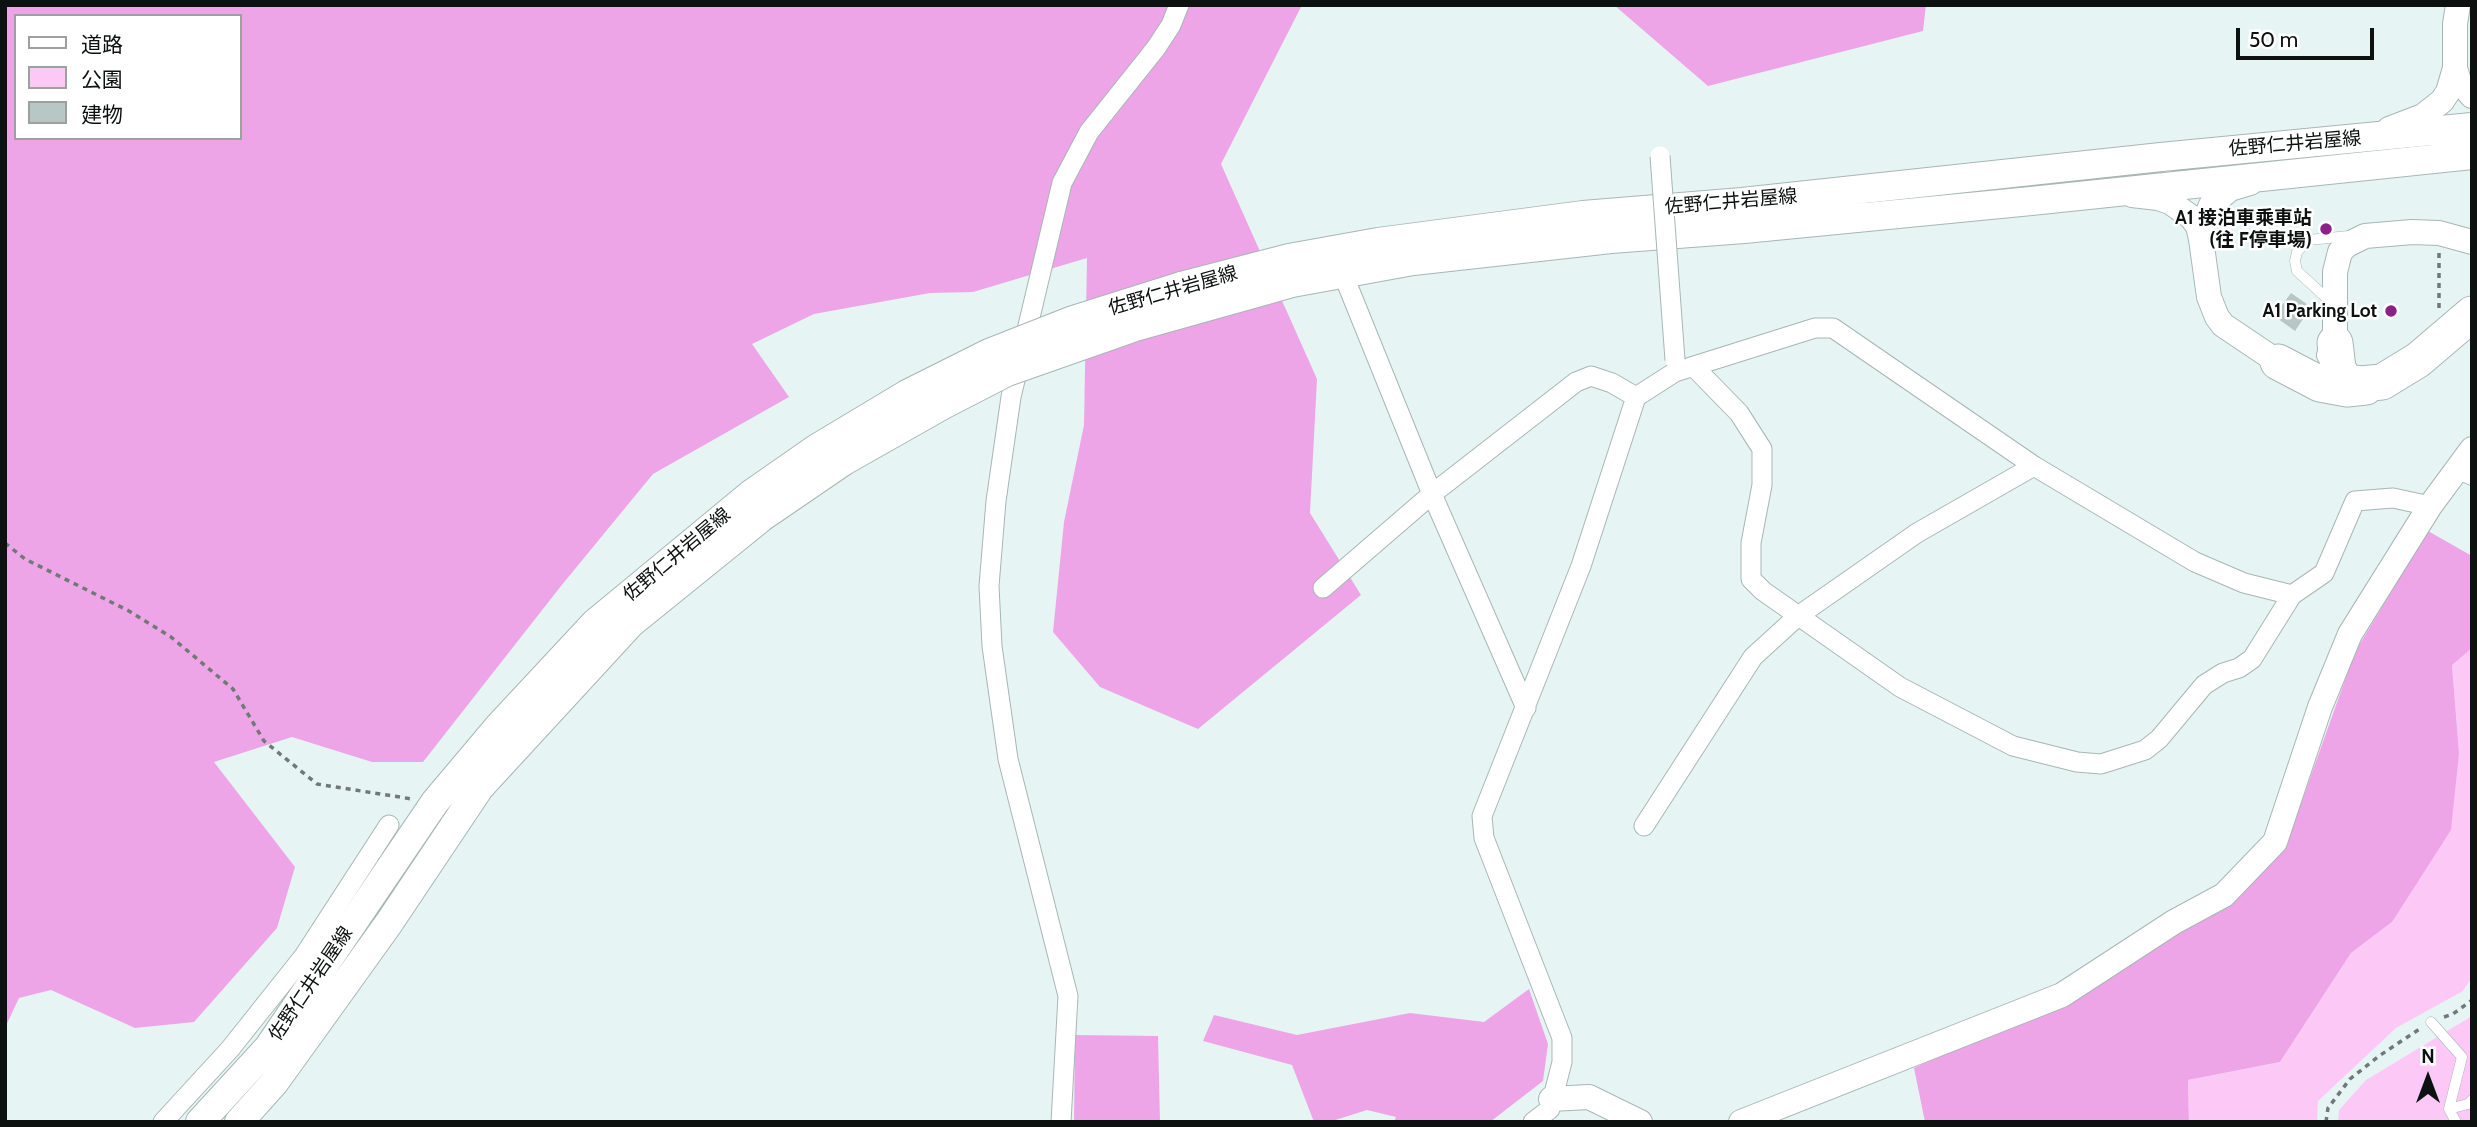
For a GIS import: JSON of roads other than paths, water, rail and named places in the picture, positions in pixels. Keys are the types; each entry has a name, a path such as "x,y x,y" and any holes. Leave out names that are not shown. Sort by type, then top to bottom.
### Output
{"highway":[{"path":"2278,362 2308,379 2333,387 2359,388 2382,382 2418,360 2455,312"},
{"path":"2335,342 2338,368 2349,382 2382,382"}],"main road":[{"name":"佐野仁井岩屋線","path":"1187,299 1315,254 1378,242 1583,215 1742,202 2472,127"},
{"name":"佐野仁井岩屋線","path":"239,1122 274,1083 323,1015 389,923 480,787 631,623 817,448 906,394 989,353 1073,320 1413,261 1611,239 2031,201 2472,155"},
{"name":"佐野仁井岩屋線","path":"200,1122 268,1048 435,802 499,726 595,623 756,505"}],"street":[{"path":"1061,1122 1068,996 1008,759 992,646 989,586 996,500 1011,397 1062,183 1089,132 1156,48 1171,25 1179,5"},
{"path":"2344,139 2399,127 2424,116 2442,101 2448,92 2455,68 2458,5"},
{"path":"2455,68 2459,81 2472,96"},
{"path":"1660,156 1681,367 1739,413 1762,449 1762,485 1751,543 1751,579 1763,592 1900,687 2013,746 2077,762 2101,764 2145,750 2159,739 2204,685 2252,659 2292,595 2324,573 2355,500 2393,498 2430,506"},
{"path":"2201,239 2205,216 2220,195 2245,184 2306,173"},
{"path":"2031,201 2136,195 2158,198 2181,208 2198,226 2209,297 2223,325 2278,362 2304,368 2316,366 2331,353 2335,342 2335,272 2340,252 2355,239 2412,232 2438,233 2470,244"},
{"path":"1343,274 1432,494 1526,708"},
{"path":"1533,1122 1550,1109 1562,1062 1562,1038 1484,838 1482,816 1581,566 1636,397 1681,367 1815,328 1833,328 2034,466 2195,562 2244,583 2292,595"},
{"path":"1323,588 1432,494 1576,382 1591,376 1612,383 1636,397"},
{"path":"1741,1122 2062,995 2174,922 2224,895 2275,842 2320,707 2350,634 2430,506 2464,474 2472,449"},
{"path":"1644,826 1753,657 1798,616 1917,533 2034,466"},
{"path":"163,1122 230,1049 304,956 389,825"},
{"path":"1551,1099 1589,1097 1640,1122"}],"lane":[{"path":"2335,305 2297,271 2297,252 2308,240 2318,237 2365,236"},
{"path":"2431,1022 2462,1057 2449,1109 2456,1122"},
{"path":"2449,1109 2468,1104 2472,1100"}],"place":[{"name":"A1 接泊車乘車站 (往 F停車場)","path":"2326,229"},
{"name":"A1 Parking Lot","path":"2391,311"}]}
